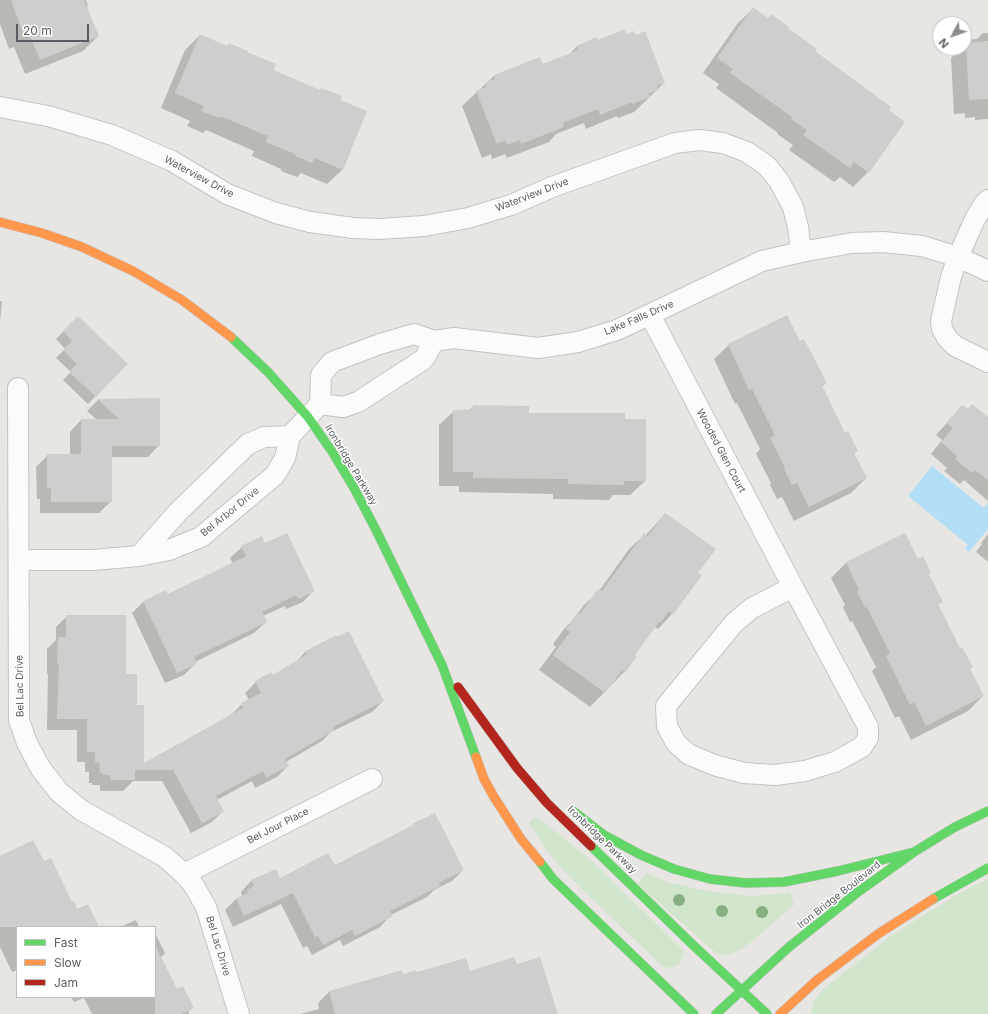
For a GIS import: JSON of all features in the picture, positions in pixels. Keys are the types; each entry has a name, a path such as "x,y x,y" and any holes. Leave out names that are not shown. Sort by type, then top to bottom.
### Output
{"street":[{"name":"Waterview Drive","path":"0,107 48,116 112,135 172,161 227,194 276,213 310,222 353,228 379,229 424,226 468,218 511,205 552,187 675,143 699,140 724,143 747,152 767,166 779,181 793,207 798,226 801,252"},
{"path":"988,200 975,219 958,257 951,277 941,321 942,329 947,338 955,346 988,362"},
{"name":"Ironbridge Parkway","path":"0,222 42,233 82,248 134,271 182,300 227,333 268,372 314,411 333,453 354,488 376,530 442,665 484,779 494,797 521,839 553,879 694,1014"},
{"name":"Lake Falls Drive","path":"434,341 454,338 538,348 578,342 617,330 762,261 852,243 883,242 922,246 958,257 988,271"},
{"name":"Wooded Glen Court","path":"650,315 868,727 868,738 862,747 835,762 805,771 775,775 744,773 714,765 688,754 676,743 667,726 666,706 734,623 752,608 793,587"},
{"path":"139,556 178,512 248,444 264,437 290,436 314,411 321,375 332,362 380,344 414,334 434,341 424,359 358,402 343,407 314,411"},
{"name":"Bel Lac Drive","path":"18,388 19,720 27,743 40,769 59,792 82,810 165,857 193,884 206,907 239,1014"},
{"name":"Bel Arbor Drive","path":"19,560 93,560 139,556 169,550 201,537 275,475 285,458 290,436"},
{"name":"Ironbridge Parkway","path":"442,665 517,768 547,803 693,945 767,1014"},
{"path":"517,768 553,795"},
{"name":"Bel Jour Place","path":"184,874 372,779"},
{"path":"565,805 604,835 641,856 674,869 710,879 746,883 784,882 838,871 914,852"},
{"name":"Iron Bridge Boulevard","path":"716,1014 789,947 847,901 914,852 955,827 988,811"},
{"path":"780,1014 817,980 878,934 944,892 988,868"}],"green space":[{"path":"532,819 540,819 592,861 684,951 680,963 676,966 668,968 661,965 568,876 549,853 529,823"},
{"path":"646,873 668,882 706,891 751,896 790,893 794,905 744,948 726,955 717,954 638,884"},
{"path":"988,879 988,1014 811,1014 813,1002 822,990 892,935 965,890"}],"water":[{"path":"932,466 984,508 988,503 988,529 969,552 965,549 968,545 908,496"}],"building":[{"path":"11,0 84,0 99,36 40,60 29,33 24,35"},
{"path":"753,7 768,18 771,14 789,27 788,28 817,49 815,51 891,107 889,110 905,122 869,173 854,162 850,168 803,135 807,130 791,119 792,117 730,73 733,69 717,58"},
{"path":"625,29 626,34 634,31 636,35 645,31 665,83 657,86 658,90 648,94 650,97 632,104 632,102 600,115 598,109 563,123 564,127 521,144 520,140 507,145 505,140 497,144 476,91 486,87 485,83 495,79 494,75 540,57 543,64 578,50 576,46 597,37 598,40"},
{"path":"200,34 227,46 229,43 248,51 247,52 276,64 274,70 320,90 321,88 342,96 341,100 367,111 343,170 315,158 312,163 295,156 295,154 266,142 268,136 220,116 219,118 201,111 204,106 175,93"},
{"path":"988,41 988,99 969,100 967,56 972,56 972,42"},
{"path":"787,315 800,341 804,339 827,383 822,385 845,433 848,431 858,451 854,453 867,478 809,507 797,483 792,485 784,469 785,468 770,438 775,435 752,389 749,390 728,344"},
{"path":"78,316 128,364 96,397 69,372 77,364 63,350 72,341 63,331"},
{"path":"160,398 160,446 112,446 112,502 51,502 51,488 47,488 47,454 81,454 81,419 119,419 97,399"},
{"path":"972,404 988,417 988,480 975,470 972,473 955,459 957,456 941,442 953,428 946,423 962,405 968,409"},
{"path":"473,405 529,406 529,413 625,413 625,419 646,419 646,481 624,481 624,485 568,484 568,479 473,478 473,472 453,472 453,410 473,409"},
{"path":"665,513 716,549 698,573 702,575 673,615 669,611 661,622 659,622 635,655 637,656 625,673 622,670 605,693 553,655 570,632 566,629 579,613 580,614 598,589 602,591 644,533 648,536"},
{"path":"287,533 315,591 298,599 296,595 262,612 267,622 194,657 197,664 177,673 143,601 166,590 168,594 246,556 241,546 262,536 265,543"},
{"path":"905,533 918,559 923,556 931,573 929,574 943,602 938,604 960,648 962,647 973,667 970,669 984,696 926,726 914,702 910,705 886,656 890,653 867,607 865,608 857,591 859,590 846,562"},
{"path":"66,615 126,615 126,674 137,674 137,705 144,705 144,763 243,708 241,703 261,693 255,681 271,672 273,675 307,654 306,651 336,635 337,637 349,631 384,701 333,727 335,730 285,759 289,766 266,778 263,771 216,796 224,812 202,823 173,770 135,770 135,780 110,780 110,775 103,775 103,773 100,773 99,762 95,762 95,752 87,752 87,719 57,719 59,664 57,664 58,637 66,637"},
{"path":"435,813 464,870 439,883 440,886 390,911 393,916 355,936 352,930 323,945 318,936 315,937 293,893 244,916 236,898 248,893 247,890 254,886 251,880 276,869 280,878 328,853 335,865"},
{"path":"33,840 44,861 51,858 72,902 74,901 77,909 88,904 99,926 0,927 0,856"},
{"path":"156,947 177,989 183,986 194,1008 181,1014 155,1014"},
{"path":"514,957 517,964 540,957 558,1014 335,1014 329,991 402,970 403,974 416,970 417,972 466,958 470,971"}],"traffic: fast":[{"path":"231,337 268,372 308,417 333,453 354,488 442,665 476,757"},
{"path":"573,811 604,835 641,855 674,869 710,879 746,883 784,882 838,871 914,852"},
{"path":"716,1014 789,947 858,892 914,852 955,827 988,811"},
{"path":"591,846 767,1014"},
{"path":"540,862 553,879 694,1014"},
{"path":"933,899 988,868"}],"traffic: slow":[{"path":"0,222 42,233 82,247 133,271 182,300 231,337"},
{"path":"476,757 484,779 494,797 521,839 540,862"},
{"path":"780,1014 817,980 878,934 933,899"}],"traffic: jam":[{"path":"458,687 517,768 547,803 591,846"}]}
